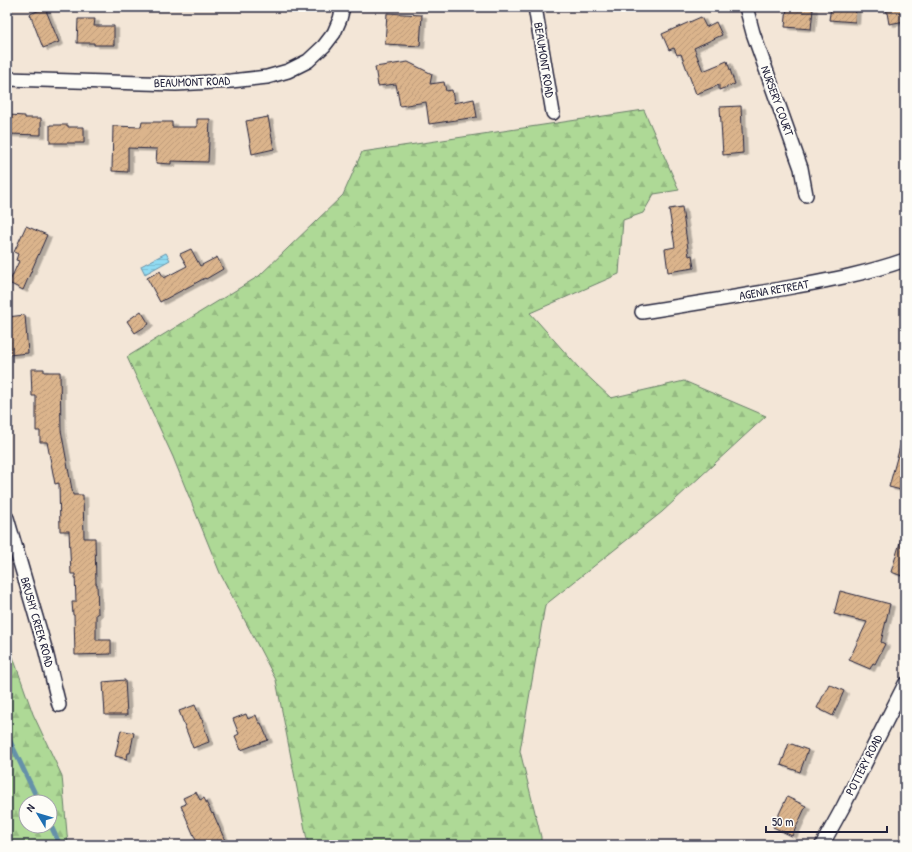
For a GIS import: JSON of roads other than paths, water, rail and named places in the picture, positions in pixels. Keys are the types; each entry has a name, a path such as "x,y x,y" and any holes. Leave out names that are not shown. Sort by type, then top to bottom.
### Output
{"street":[{"name":"BEAUMONT ROAD","path":"7,79 176,84 231,81 267,77 288,71 308,61 324,46 334,33 343,7"},
{"name":"BEAUMONT ROAD","path":"535,7 553,113"},
{"name":"NURSERY COURT","path":"746,7 753,33 801,168 806,195"},
{"name":"AGENA RETREAT","path":"642,312 844,278 905,260"},
{"name":"BRUSHY CREEK ROAD","path":"7,518 45,648 59,705"},
{"name":"POTTERY ROAD","path":"822,845 843,807 905,684"}],"water":[{"path":"166,253 170,260 145,274 141,266"}],"waterway":[{"path":"7,735 35,794"},
{"path":"55,834 60,845"}]}
